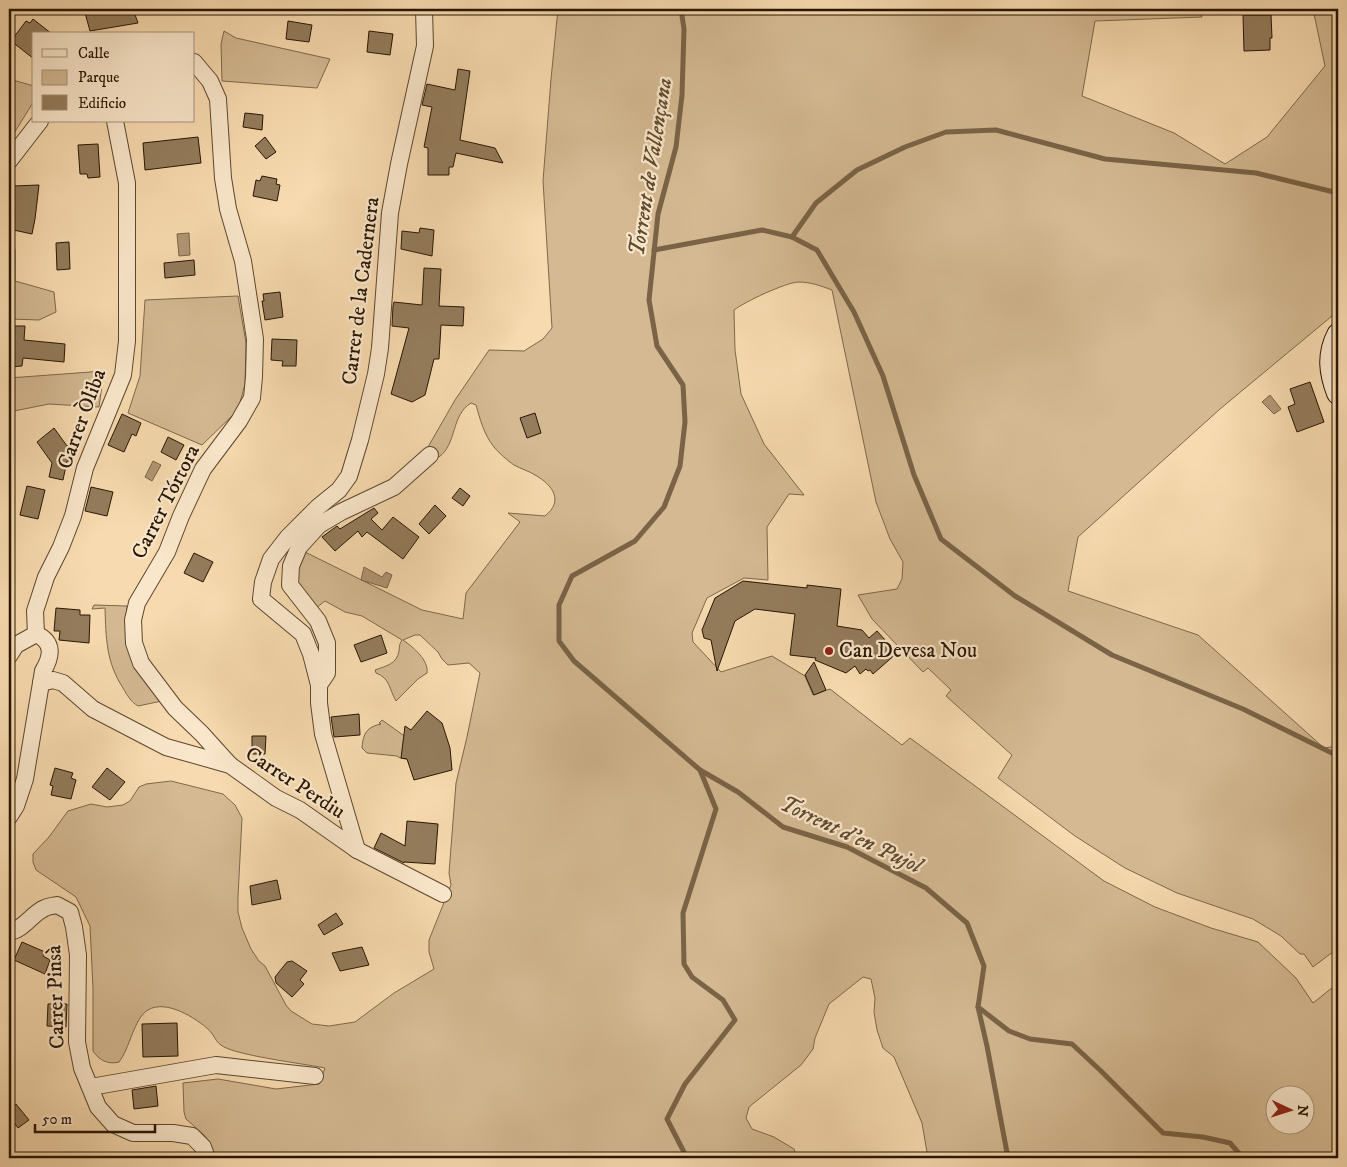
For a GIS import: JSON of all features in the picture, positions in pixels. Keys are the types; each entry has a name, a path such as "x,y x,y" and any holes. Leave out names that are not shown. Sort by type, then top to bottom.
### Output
{"street":[{"name":"Carrer de la Cadernera","path":"357,850 323,734 318,685 311,654 303,634 261,599 263,582 271,559 288,537 318,507 339,490 349,476 360,440 376,374 380,348 389,231 397,172 425,46 424,9"},
{"name":"Carrer Tórtora","path":"195,63 210,81 218,98 223,178 228,209 243,260 255,339 252,398 239,421 204,469 181,516 167,552 137,603 133,620 134,643 141,663 175,708 230,765"},
{"path":"9,161 39,122"},
{"name":"Carrer Òliba","path":"36,634 35,611 46,577 62,547 73,516 85,468 123,376 127,341 127,183 115,122"},
{"path":"1338,335 1332,347 1330,364 1332,378 1338,393"},
{"path":"318,685 327,673 327,643 318,621 290,585 291,566 299,547 319,525 394,486 430,455"},
{"path":"9,656 16,645 36,634 44,638 49,645 50,659 44,671 41,684 26,779 16,806 9,817"},
{"name":"Carrer Perdiu","path":"41,684 53,680 63,683 93,709 166,747 230,765 276,798 300,810 357,850 443,894"},
{"name":"Carrer Pinsà","path":"9,932 13,932 25,924 44,908 57,905 70,912 78,955 77,1042 82,1068 98,1107 113,1124 133,1133 173,1132 192,1136 203,1147 206,1158"},
{"path":"91,1087 216,1065 315,1076"}],"green space":[{"path":"558,9 1199,9 1202,17 1095,21 1082,96 1174,133 1225,164 1267,137 1325,66 1313,9 1338,9 1338,311 1220,409 1078,537 1068,591 1198,635 1324,748 1338,746 1338,948 1313,967 1304,954 1300,954 1281,936 1253,919 1177,893 1125,868 1075,836 998,778 1012,755 946,696 951,690 928,668 923,672 872,619 858,595 897,589 902,579 903,562 890,539 876,502 832,290 816,284 792,283 766,293 734,310 735,350 741,394 764,444 804,495 789,494 767,527 768,580 744,578 707,598 692,633 693,642 721,672 772,656 805,676 813,695 830,689 902,745 910,738 1104,881 1155,907 1211,928 1258,942 1296,978 1313,1003 1338,983 1338,1158 928,1158 922,1123 894,1057 883,1048 877,1030 874,1012 875,998 871,979 863,977 829,1004 815,1038 813,1049 801,1065 749,1107 746,1118 752,1129 774,1137 794,1149 797,1158 213,1158 209,1141 186,1119 183,1083 218,1079 276,1089 319,1084 325,1068 254,1056 228,1049 219,1044 209,1030 197,1020 180,1011 163,1007 155,1007 143,1014 119,1062 111,1063 104,1061 93,1051 93,988 90,926 76,897 36,870 33,854 49,837 68,811 91,804 107,807 123,805 130,801 139,787 146,784 171,781 223,794 235,805 242,818 238,912 242,928 251,949 265,966 291,1011 312,1024 329,1026 355,1022 394,993 434,969 429,952 429,940 451,885 449,873 456,783 480,673 469,663 448,665 438,652 420,635 415,635 403,640 416,650 426,663 427,673 418,679 396,701 387,681 376,673 375,670 390,664 396,659 402,640 362,616 345,612 325,601 316,608 299,586 295,577 305,552 422,610 463,619 466,593 520,522 508,513 545,516 551,510 555,499 551,488 533,474 514,465 494,447 485,432 476,405 471,403 460,415 449,445 439,457 428,447 455,400 489,350 524,351 543,339 552,328 543,181"},
{"path":"224,31 236,38 330,59 317,88 222,81 221,44"},
{"path":"9,79 32,85 32,104 11,138 9,138"},
{"path":"9,248 15,249 15,281 54,292 56,312 39,320 9,319"},
{"path":"238,296 246,343 245,384 238,410 202,445 128,413 140,376 145,300"},
{"path":"104,371 99,407 49,404 9,412 9,378"},
{"path":"1338,486 1338,547 1334,489"},
{"path":"94,605 127,606 127,623 162,701 138,706 128,696 117,678 110,659 105,608 92,609"},
{"path":"382,720 410,740 406,759 397,756 367,753 362,748 363,738 367,731 381,724 379,723"}],"shaded area":[{"path":"189,233 190,255 179,256 177,234"},
{"path":"1270,395 1281,409 1274,414 1262,402"},
{"path":"153,461 161,465 152,481 145,477"},
{"path":"364,567 382,577 386,572 392,575 387,588 361,580"}],"building":[{"path":"84,9 109,9 110,12 133,9 138,23 90,31"},
{"path":"1243,15 1271,15 1272,38 1270,38 1270,50 1244,51"},
{"path":"33,19 49,32 32,32 32,57 11,41 26,21 30,23"},
{"path":"288,21 312,25 309,42 286,39"},
{"path":"369,31 393,34 390,55 367,52"},
{"path":"458,69 470,71 460,140 495,148 503,163 456,153 453,167 449,167 449,175 428,175 428,148 424,147 432,107 422,105 427,84 455,90"},
{"path":"245,113 263,115 262,130 243,127"},
{"path":"198,137 201,163 145,170 143,143"},
{"path":"265,137 276,152 266,159 255,146"},
{"path":"98,144 100,177 88,178 87,174 80,174 78,145"},
{"path":"262,176 277,179 276,184 280,185 277,201 253,196 256,180 260,181"},
{"path":"39,185 32,234 9,229 9,197 12,197 13,186"},
{"path":"420,228 434,230 432,256 401,249 402,231 419,233"},
{"path":"69,242 70,269 57,270 56,243"},
{"path":"194,260 195,275 165,278 164,263"},
{"path":"424,268 441,269 439,306 464,307 463,326 441,325 439,359 434,359 425,395 412,402 391,394 409,328 392,326 393,306 394,302 422,305"},
{"path":"280,292 283,317 265,320 262,301 264,301 263,294"},
{"path":"11,326 25,326 24,340 65,344 64,362 23,358 22,366 9,367"},
{"path":"272,339 297,340 296,366 282,366 283,361 271,360"},
{"path":"1310,382 1324,422 1297,432 1288,407 1295,404 1290,389"},
{"path":"535,413 541,433 527,438 520,418"},
{"path":"122,414 141,423 136,436 132,434 124,452 108,445"},
{"path":"54,428 67,446 69,444 78,450 70,461 67,461 63,480 49,477 52,463 37,442"},
{"path":"168,437 184,445 176,460 161,452"},
{"path":"27,486 45,490 38,519 20,515"},
{"path":"91,487 113,492 107,516 85,511"},
{"path":"460,488 470,496 463,506 452,498"},
{"path":"435,505 446,516 429,534 419,524"},
{"path":"374,508 378,513 371,519 382,530 393,517 419,537 403,559 367,532 362,537 358,531 335,551 322,537 337,526 340,529"},
{"path":"194,553 213,562 203,582 184,573"},
{"path":"743,581 807,588 807,585 841,589 837,626 862,630 869,638 877,631 897,653 873,674 870,670 866,669 860,674 855,666 846,673 815,660 816,658 790,655 795,614 755,609 735,621 717,671 711,640 704,638 702,630 715,598"},
{"path":"56,608 80,610 80,615 90,615 89,643 59,640 60,631 54,631"},
{"path":"381,635 387,653 361,662 354,645"},
{"path":"814,662 826,690 814,695 805,675"},
{"path":"427,711 442,723 450,748 452,770 414,780 407,759 401,758 405,726 411,730"},
{"path":"359,714 360,735 334,737 331,717"},
{"path":"252,736 266,736 265,754 252,754"},
{"path":"55,768 73,773 71,778 76,780 71,799 51,795 53,786 50,785"},
{"path":"107,768 125,782 110,800 92,787"},
{"path":"407,821 438,824 435,864 404,863 374,848 381,833 405,846"},
{"path":"277,880 281,899 252,905 250,886"},
{"path":"336,913 343,924 324,935 318,925"},
{"path":"22,942 45,952 43,956 50,960 45,974 14,960"},
{"path":"362,947 369,965 340,971 332,953"},
{"path":"292,961 307,971 300,980 304,984 292,997 276,983 275,977 287,962"},
{"path":"48,1004 67,1004 66,1027 47,1026"},
{"path":"177,1023 178,1056 143,1057 142,1024"},
{"path":"156,1086 158,1106 134,1109 132,1090"},
{"path":"16,1104 29,1120 18,1128 9,1116 9,1110"}],"waterway":[{"name":"Torrent d'en Pujol","path":"681,9 684,29 682,95 676,147 658,214 649,300 657,346 683,385 685,422 680,466 664,507 635,541 572,576 559,605 559,641 574,661 700,770 738,792 783,827 847,847 926,888 967,923 984,966 978,1007 1009,1031 1030,1039 1072,1044 1163,1133 1203,1137 1230,1143 1243,1158"},
{"path":"792,237 816,203 857,170 905,147 946,132 996,130 1105,159 1256,173 1338,193"},
{"path":"654,250 762,230 792,237 817,250 854,312 883,376 914,475 941,539 1015,596 1112,655 1243,709 1338,756"},
{"name":"Torrent de Vallençana","path":"687,1158 667,1119 685,1084 735,1020 723,1000 692,977 684,964 683,913 716,809 700,770"},
{"path":"978,1007 1008,1158"}],"place":[{"name":"Can Devesa Nou","path":"829,651"}]}
